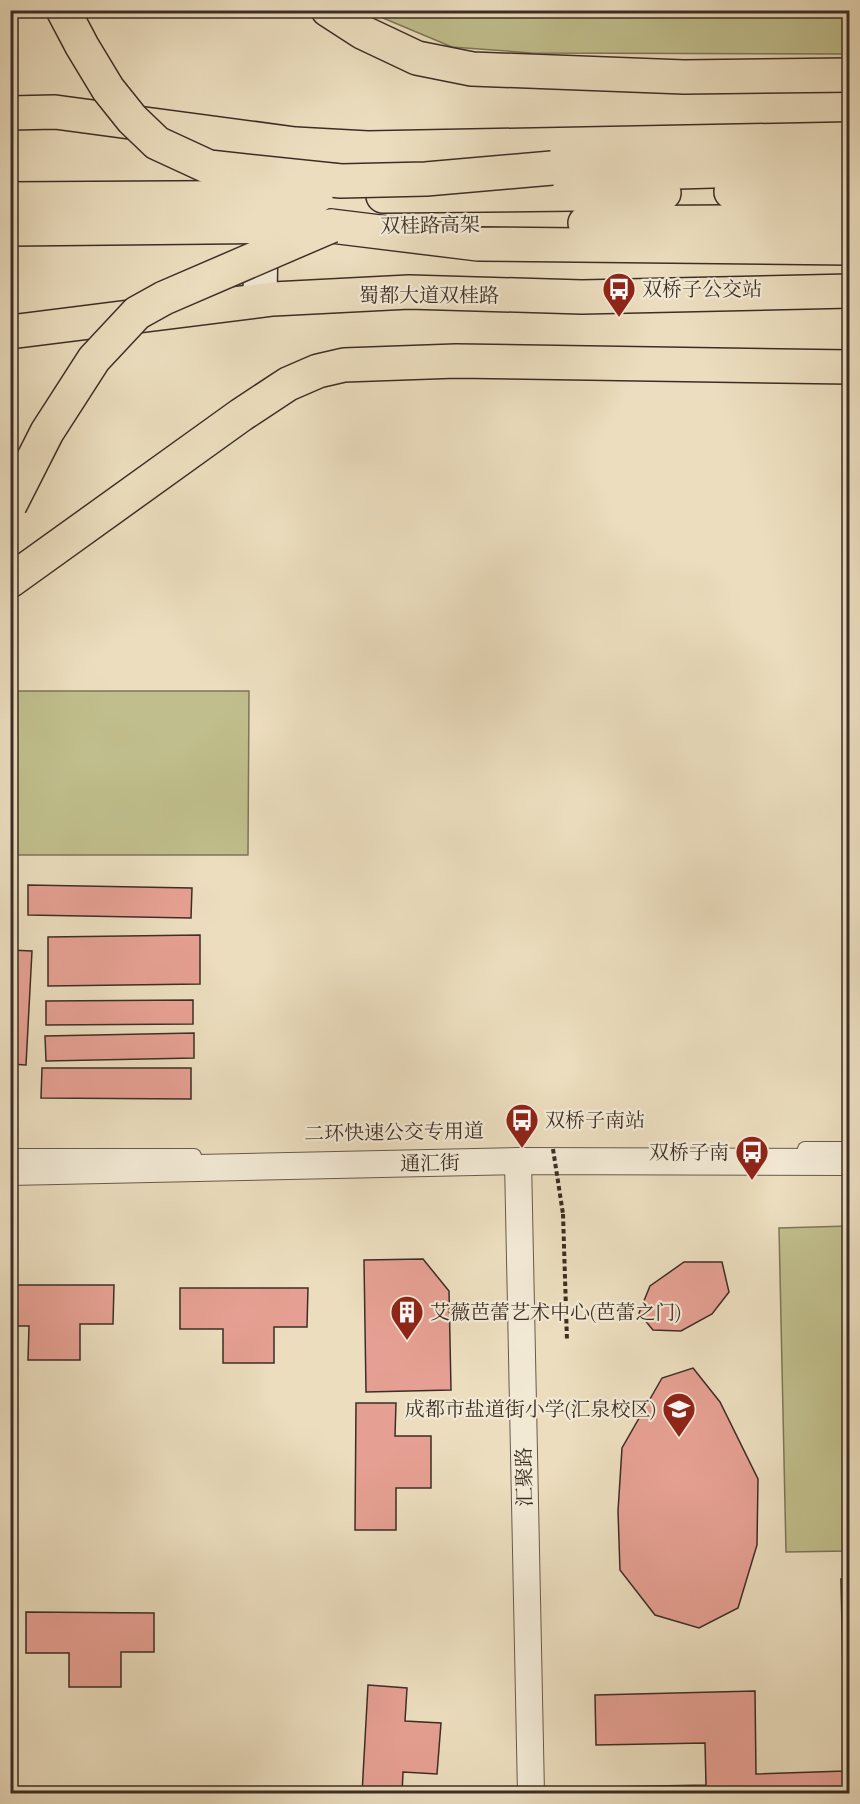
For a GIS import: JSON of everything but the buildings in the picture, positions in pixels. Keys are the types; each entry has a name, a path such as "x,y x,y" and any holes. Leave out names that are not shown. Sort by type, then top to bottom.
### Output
{"main road":[{"path":"63,10 103,81 132,119 157,143 209,167 263,185 310,197"},
{"path":"328,10 362,32 417,58 471,69 684,78 849,75"},
{"path":"10,112 55,112 295,144 368,148 849,139"},
{"path":"260,300 264,139"},
{"path":"209,167 341,181 426,179 552,168 678,172 849,166"},
{"path":"357,196 552,168"},
{"name":"双桂路高架","path":"10,200 849,191"},
{"name":"双桂路高架","path":"10,229 849,220"},
{"path":"10,505 47,432 94,359 137,314 164,298 331,226 478,244 849,248"},
{"name":"蜀都大道双桂路","path":"10,332 260,300 409,292 582,297 849,291"},
{"path":"10,581 241,415 288,384 318,371 344,364 456,361 849,366"}],"street":[{"name":"通汇街","path":"10,1172 518,1161 849,1162"},
{"name":"汇聚路","path":"518,1161 531,1794"}],"lane":[{"name":"二环快速公交专用道","path":"10,1156 553,1149 849,1149"}],"path":[{"path":"553,1149 563,1214 567,1341"}],"shaded area":[{"path":"371,11 849,11 849,54 532,53 452,47 371,13"},
{"path":"11,691 249,691 248,855 11,855"},
{"path":"849,1226 849,1551 786,1552 779,1228"}],"place":[{"name":"双桥子公交站","path":"619,318"},
{"name":"双桥子南站","path":"522,1149"},
{"name":"双桥子南","path":"752,1181"},
{"name":"艾薇芭蕾艺术中心(芭蕾之门)","path":"407,1341"},
{"name":"成都市盐道街小学(汇泉校区)","path":"679,1438"}]}
